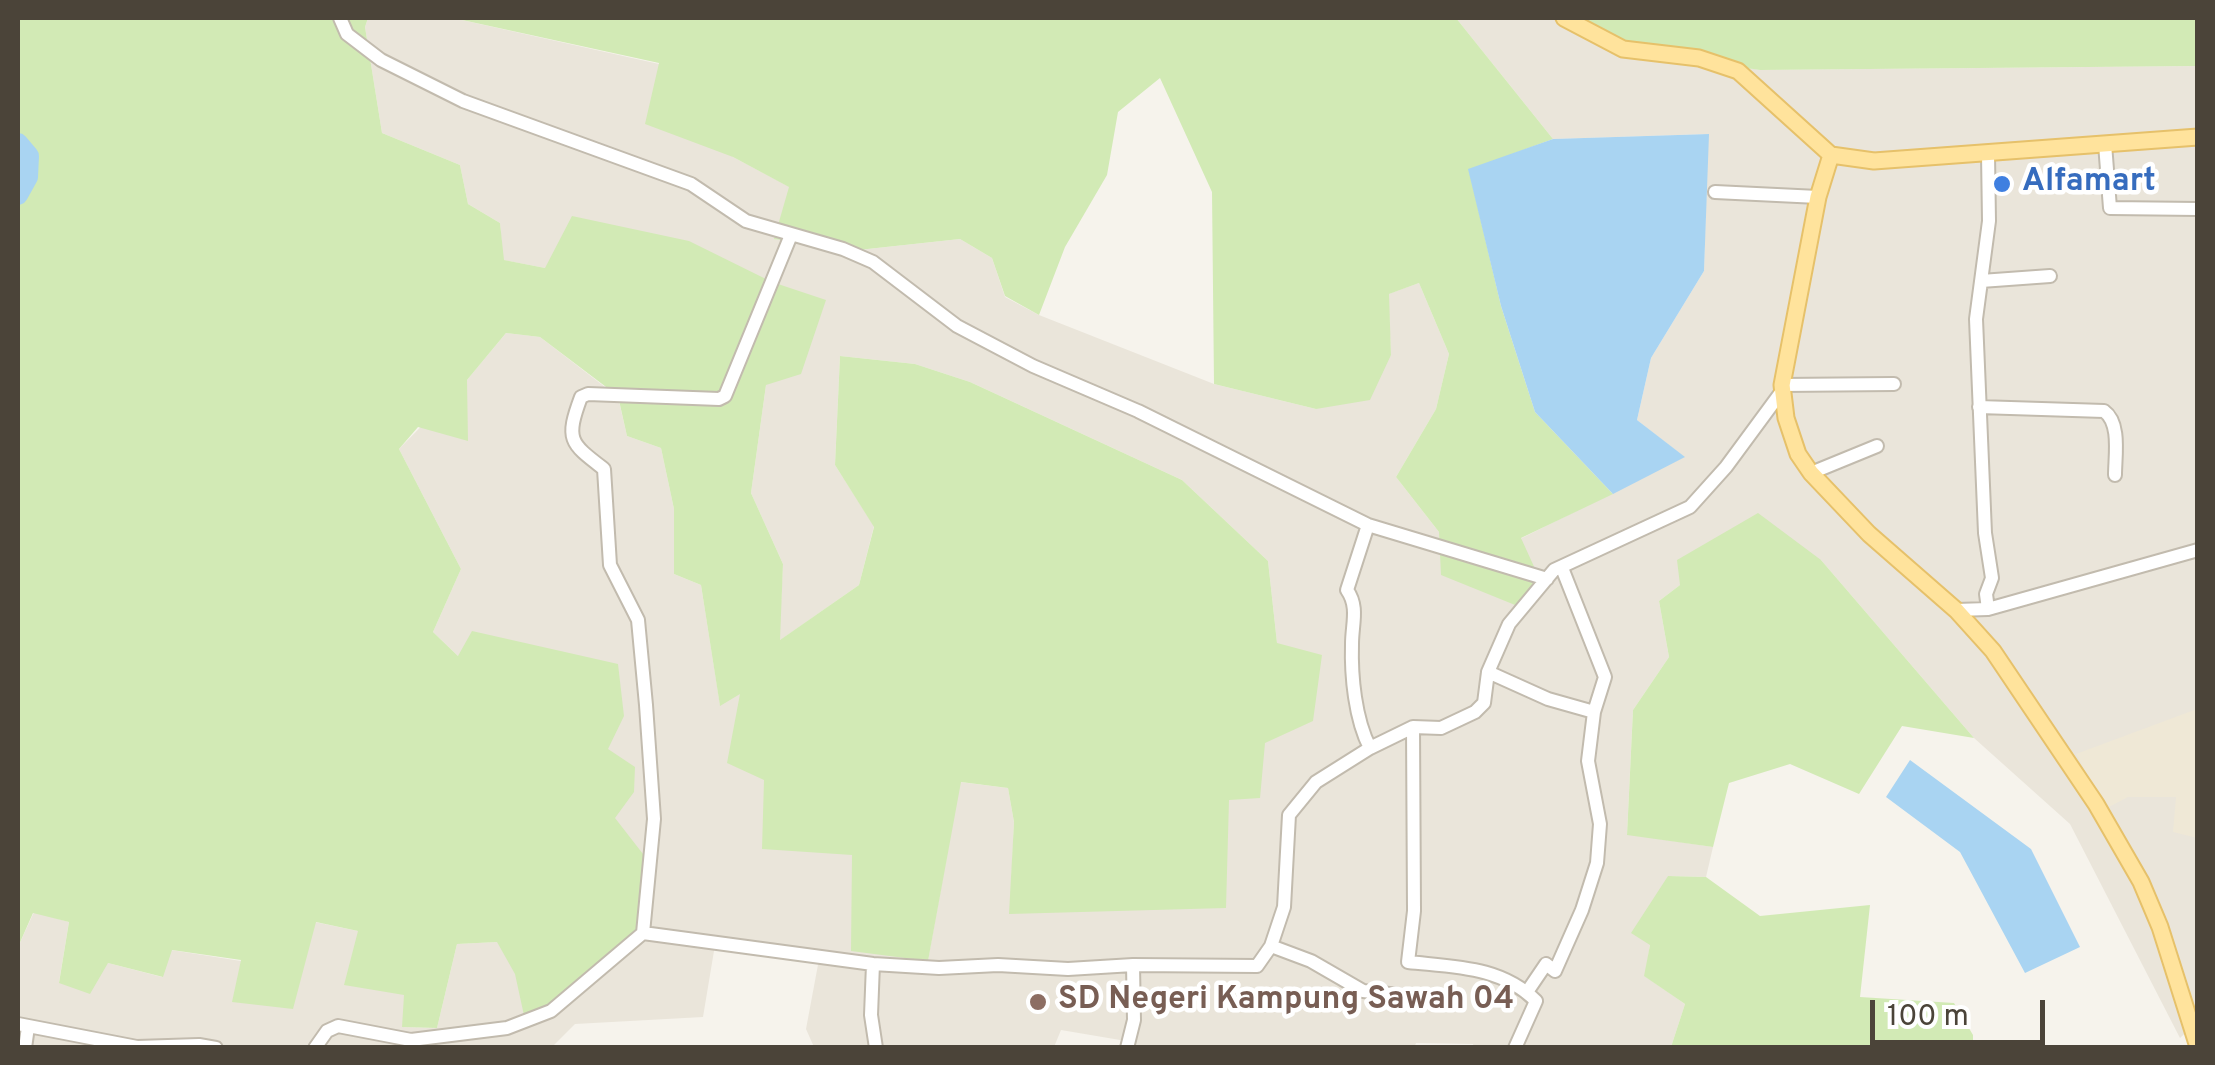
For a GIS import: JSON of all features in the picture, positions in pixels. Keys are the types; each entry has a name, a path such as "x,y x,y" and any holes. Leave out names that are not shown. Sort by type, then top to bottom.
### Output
{"main road":[{"path":"1564,18 1623,49 1699,58 1738,71 1831,155 1874,161 2198,136"},
{"path":"1831,155 1818,197 1782,388 1786,418 1798,454 1810,474 1869,534 1956,610 2004,667 2096,804 2142,882 2198,1047"}],"street":[{"path":"340,18 347,34 381,60 463,102 692,184 746,221 843,249 873,262 957,326 1368,525 1547,579"},
{"path":"2105,144 2110,208 2198,210"},
{"path":"1988,154 1989,222 1976,319 1984,534 1992,578 1986,594 1988,609"},
{"path":"1716,192 1818,197"},
{"path":"315,1048 327,1031 338,1026 410,1040 507,1028 551,1011 643,932 654,819 638,620 610,565 604,470 574,446 572,440 576,409 581,397 588,394 718,399 725,396 791,235"},
{"path":"1981,281 2050,276"},
{"path":"643,932 873,964 938,968 998,964 1068,969 1258,966 1271,946 1284,907 1289,815 1316,782 1370,748 1413,728 1441,728 1475,712 1484,703 1488,672 1509,624 1554,570 1690,507 1726,468 1782,388 1894,384"},
{"path":"1980,407 2104,411 2114,424 2115,475"},
{"path":"1810,474 1877,446"},
{"path":"1368,525 1347,590 1355,602 1351,647 1361,731 1370,748"},
{"path":"1956,610 1988,609 2198,550"},
{"path":"1527,992 1546,964 1555,971 1582,910 1597,862 1600,824 1588,762 1594,712 1605,677 1562,568"},
{"path":"1488,672 1548,699 1594,712"},
{"path":"1413,728 1414,911 1408,962 1490,971 1527,992 1536,1001 1515,1048"},
{"path":"1271,946 1311,961 1363,991 1398,995"},
{"path":"873,964 871,1015 876,1048"},
{"path":"1127,1048 1134,1020 1133,965"},
{"path":"25,1048 22,1026 137,1046 216,1048"}],"shaded area":[{"path":"368,18 453,18 659,64 733,157 790,187 775,239 849,251 960,239 992,258 1005,297 1039,315 1214,384 1316,409 1391,355 1388,294 1419,283 1449,354 1436,409 1396,477 1439,532 1520,539 1684,457 1637,420 1651,358 1704,271 1708,134 1553,139 1456,18 1556,18 1578,32 1760,70 2197,66 2198,1021 2180,1038 2070,824 1974,738 1821,560 1680,585 1659,601 1669,657 1633,710 1627,834 1713,847 1706,877 1668,876 1650,945 1645,976 1685,1004 1671,1047 1474,1048 1473,1044 1416,1043 1414,1048 1125,1048 1126,1041 1061,1030 1054,1047 814,1047 806,1029 820,954 716,939 703,1017 575,1024 552,1047 18,1048 18,947 34,912 69,922 59,982 108,963 162,977 171,950 241,961 292,1009 315,922 358,931 405,995 403,1027 437,1028 457,944 496,942 458,656 433,632 461,569 399,449 467,380 506,333 540,337 618,397 627,436 661,448 674,509 674,574 701,585 720,705 740,693 764,779 852,855 928,960 960,782 1008,788 1014,822 1010,914 1229,800 1265,743 1277,643 1268,561 1182,480 970,382 915,364 840,356 835,465 874,526 859,585 779,641 783,564 751,493 766,385 545,268 503,260 500,223 468,204 460,165 382,133 365,27"},
{"path":"2197,709 2197,838 2173,832 2176,797 2128,797 2105,809 2076,754"}],"green space":[{"path":"18,18 368,18 365,27 382,133 460,165 468,204 500,223 504,260 545,268 572,216 689,241 772,282 826,300 801,374 766,385 751,493 783,564 780,640 859,585 874,527 835,465 840,356 915,364 970,382 1182,480 1268,561 1277,643 1322,655 1313,721 1265,743 1260,798 1229,800 1226,908 1009,914 1014,822 1008,788 961,782 928,961 851,951 852,855 762,849 764,780 727,763 740,694 720,706 701,585 674,574 674,509 661,448 627,436 618,396 540,337 506,333 467,380 468,441 418,427 399,449 461,569 433,632 458,656 472,631 618,664 624,716 608,749 635,767 634,792 615,818 650,863 643,927 559,1008 525,1020 515,974 497,942 457,944 437,1028 402,1027 404,995 344,985 358,931 316,922 293,1009 232,1002 241,960 172,950 163,977 108,963 90,994 59,983 69,922 33,913 18,947"},
{"path":"453,18 1456,18 1553,139 1469,170 1501,306 1535,412 1613,494 1521,538 1541,582 1520,607 1441,575 1439,532 1396,477 1436,409 1449,354 1419,283 1389,294 1391,355 1370,400 1316,409 1214,384 1212,192 1160,78 1118,112 1107,175 1065,247 1039,315 1005,296 992,258 960,239 849,251 774,239 789,187 733,157 645,124 659,63"},
{"path":"1556,18 2197,18 2197,66 1760,70 1657,55 1578,32"},
{"path":"1758,513 1821,560 1974,738 1902,726 1859,794 1790,764 1729,783 1713,847 1627,835 1633,710 1669,657 1659,601 1680,585 1677,560"},
{"path":"1668,876 1706,877 1760,916 1870,905 1860,997 1954,1003 1973,1035 1973,1047 1671,1047 1685,1004 1644,976 1650,945 1631,933"}],"water":[{"path":"1709,134 1704,271 1651,358 1637,420 1685,457 1613,494 1535,412 1501,306 1468,169 1553,139"},
{"path":"1910,760 2031,849 2080,947 2025,973 1960,852 1886,797"}],"waterway":[{"path":"18,143 29,156 28,177 18,195"}],"place":[{"name":"Alfamart","path":"2002,184"},
{"name":"SD Negeri Kampung Sawah 04","path":"1038,1002"}]}
